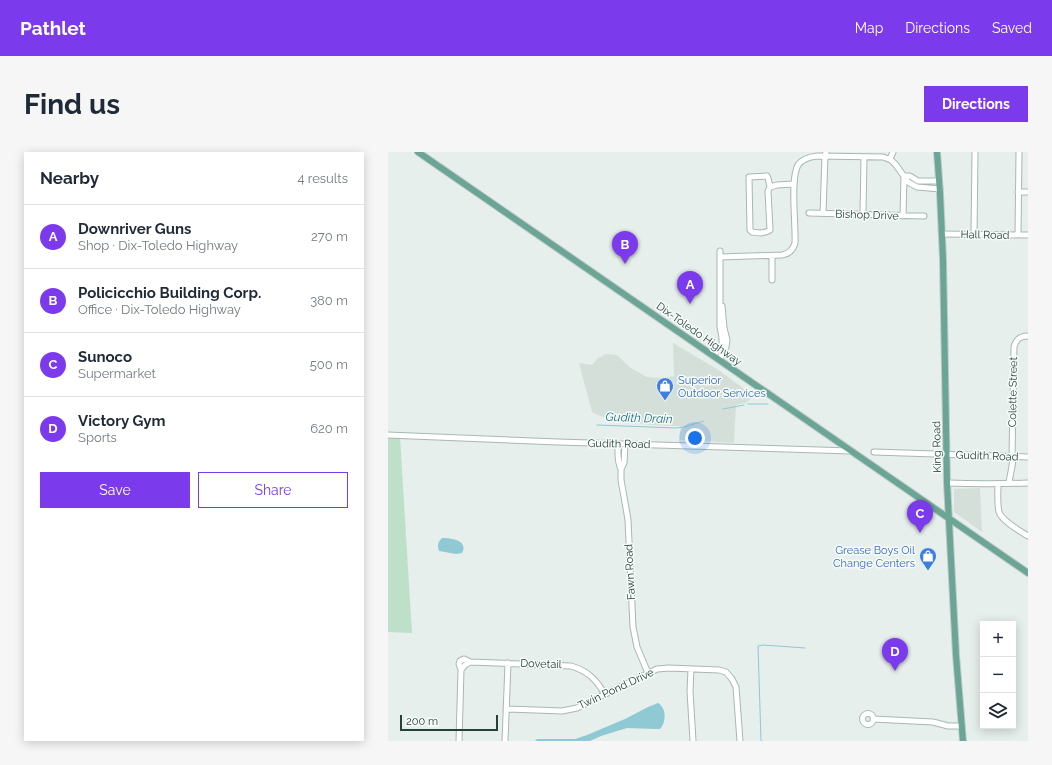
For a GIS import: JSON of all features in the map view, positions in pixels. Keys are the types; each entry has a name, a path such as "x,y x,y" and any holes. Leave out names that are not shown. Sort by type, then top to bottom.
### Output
{"main road":[{"name":"Dix-Toledo Highway","path":"418,152 1028,573"},
{"name":"King Road","path":"937,152 940,189 945,321 947,483 956,656 963,741"}],"street":[{"path":"890,159 893,152"},
{"path":"974,235 975,152"},
{"path":"1018,235 1019,152"},
{"path":"823,213 825,154"},
{"path":"720,257 772,256 789,253 796,243 794,184 796,170 801,161 811,156 825,154 883,157 890,159 896,165 908,182 917,187 940,189"},
{"path":"863,214 864,156"},
{"path":"767,176 770,187 768,191 770,230 761,234 752,232 750,230 749,177 767,176"},
{"path":"904,176 910,176 918,181 939,181"},
{"path":"903,216 904,176"},
{"path":"770,187 794,184"},
{"path":"1018,192 1028,192"},
{"name":"Bishop Drive","path":"809,213 924,216"},
{"name":"Hall Road","path":"942,234 1028,235"},
{"path":"713,356 721,348 723,343 720,291 720,251"},
{"path":"772,256 772,280"},
{"path":"719,360 726,347 727,340 722,329"},
{"name":"Colette Street","path":"1009,484 1009,469 1012,457 1014,347 1018,338 1028,336"},
{"name":"Gudith Road","path":"388,435 851,451"},
{"name":"Fawn Road","path":"618,444 619,466 621,469 621,487 628,520 633,627 637,647 648,673"},
{"name":"Fawn Road","path":"621,469 624,462 625,444"},
{"name":"Gudith Road","path":"874,452 1028,457"},
{"path":"947,483 1028,483"},
{"path":"998,484 998,508 1001,515 1005,520 1028,536"},
{"name":"Dovetail","path":"459,741 462,670 467,663 564,665 577,668 592,677 605,695"},
{"path":"505,741 508,663"},
{"name":"Twin Pond Drive","path":"506,709 566,711 577,708 605,695 654,670 664,668 719,670 726,672 736,687 740,741"},
{"path":"691,669 690,691 694,741"},
{"path":"873,720 933,722 948,726 962,726"}],"shaded area":[{"path":"673,343 717,369 751,394 752,398 745,403 736,405 734,443 680,440 680,426 625,422 605,418 592,412 579,363 592,365 598,358 606,354 617,355 631,368 647,377 661,378 674,376"},
{"path":"980,488 982,532 954,512 954,489"}],"green space":[{"path":"388,437 400,438 412,633 388,632"}],"water":[{"path":"442,538 454,539 461,543 463,545 462,553 456,554 439,551 438,544"},
{"path":"658,703 663,708 665,716 660,729 627,728 590,741 535,741 537,739 575,739 625,719"}],"waterway":[{"name":"Gudith Drain","path":"748,404 768,404"},
{"name":"Gudith Drain","path":"723,409 744,405"},
{"name":"Gudith Drain","path":"597,425 676,428 704,421"},
{"path":"762,741 758,646 763,645 805,648"}],"place":[{"name":"Policicchio Building Corp.","path":"625,264"},
{"name":"Downriver Guns","path":"690,304"},
{"name":"Superior Outdoor Services","path":"665,401"},
{"name":"Sunoco","path":"920,533"},
{"name":"Grease Boys Oil Change Centers","path":"928,571"},
{"name":"Victory Gym","path":"895,671"}]}
